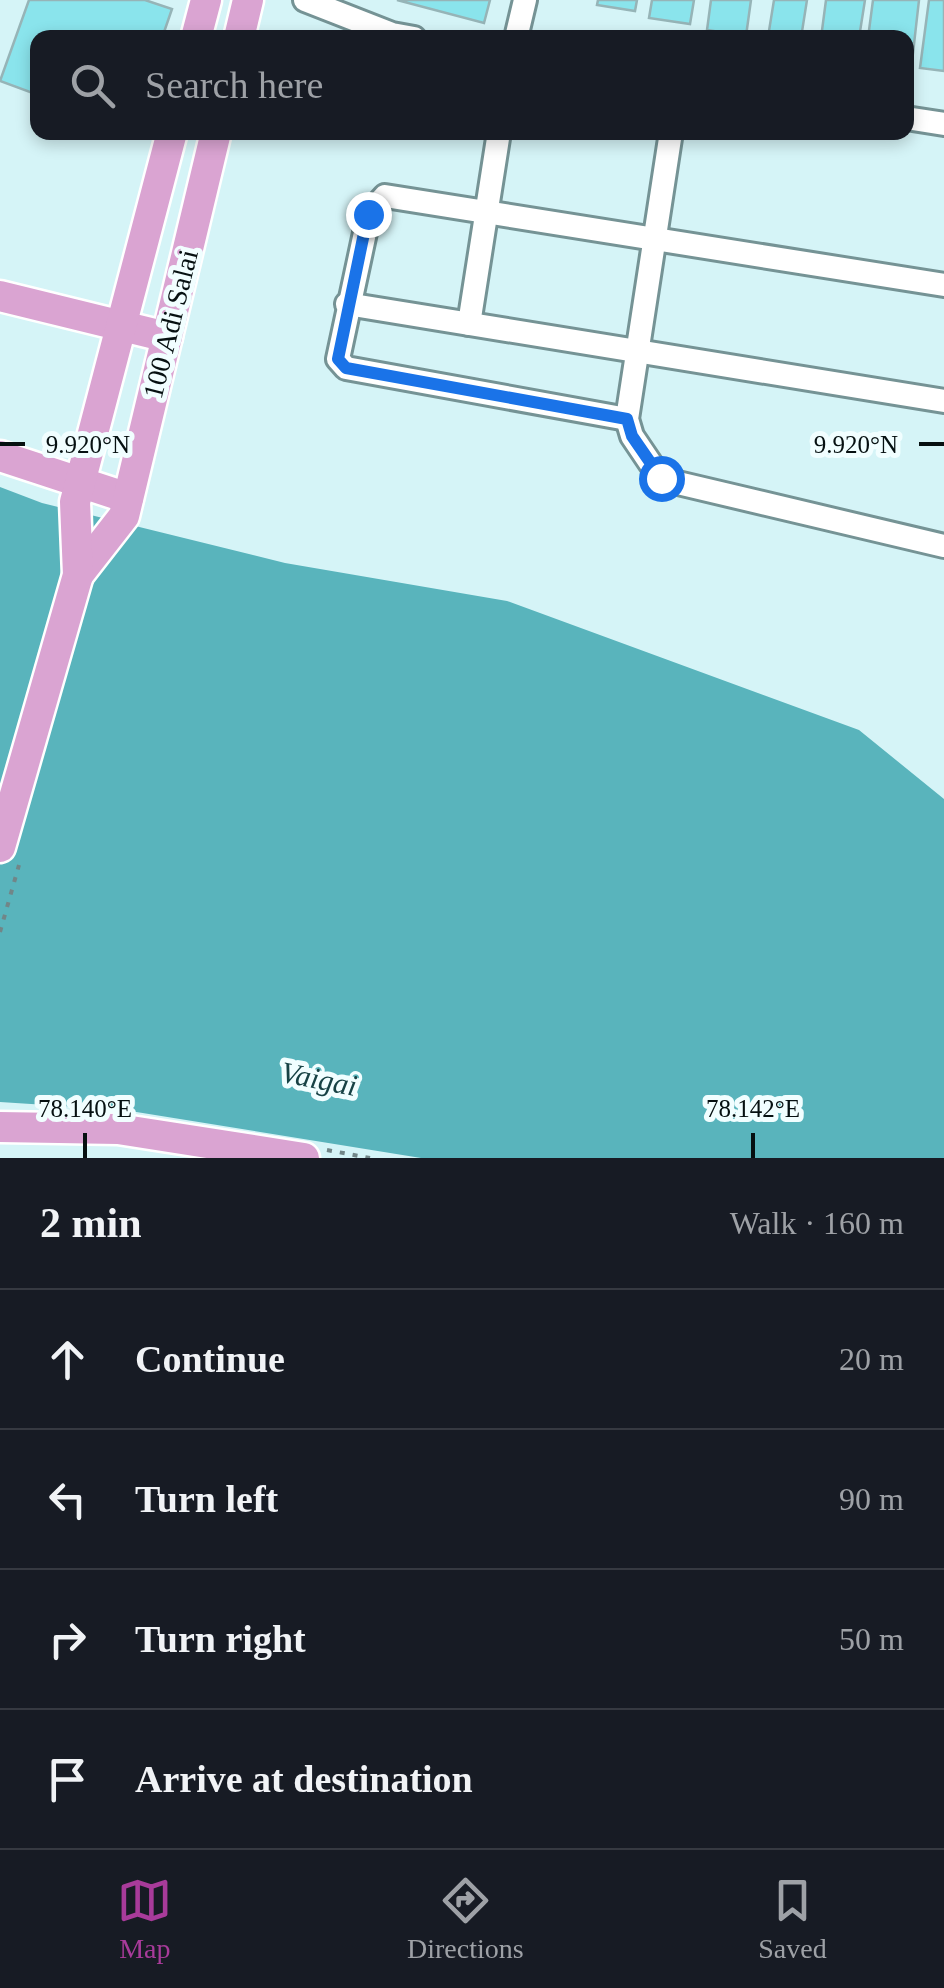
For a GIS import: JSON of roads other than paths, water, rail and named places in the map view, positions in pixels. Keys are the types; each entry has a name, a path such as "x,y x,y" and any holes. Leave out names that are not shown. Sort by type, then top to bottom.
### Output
{"main road":[{"path":"198,30 206,0"},
{"path":"241,30 248,0"},
{"name":"100 Adi Salai","path":"78,575 77,493 170,140"},
{"name":"100 Adi Salai","path":"126,507 214,140"},
{"path":"0,296 167,336"},
{"path":"0,456 77,493 126,507 78,575 0,847"},
{"path":"0,1128 118,1129 304,1158"}],"street":[{"path":"304,0 382,30"},
{"path":"518,30 525,0"},
{"path":"914,119 944,124"},
{"path":"469,324 498,140"},
{"path":"670,140 627,419 632,436 661,478 944,546"},
{"path":"627,419 346,368 338,359 368,214 384,196 944,285"},
{"path":"348,304 944,401"}],"water":[{"name":"Vaigai","path":"0,487 42,503 285,563 507,601 859,730 944,799 944,1158 421,1158 124,1110 0,1102"}]}
